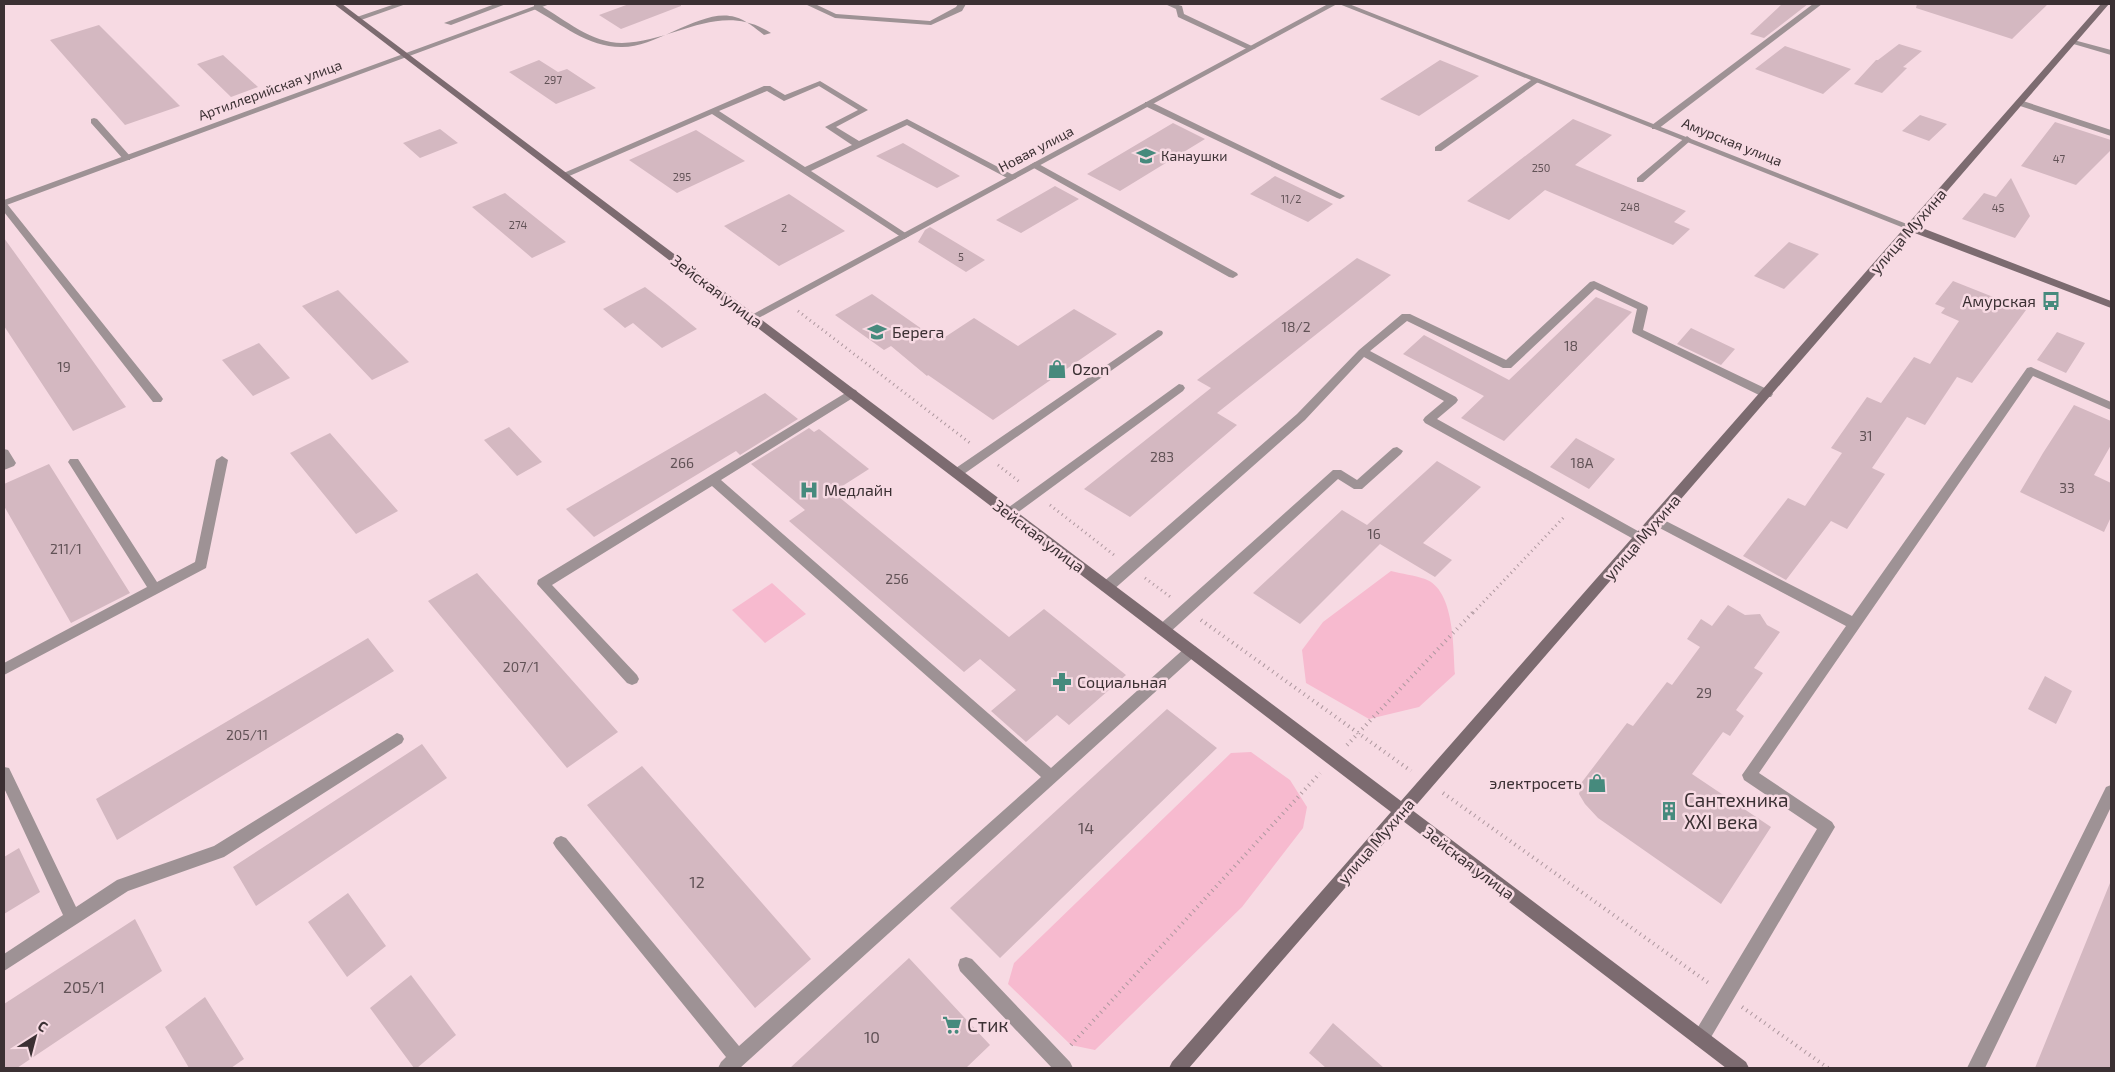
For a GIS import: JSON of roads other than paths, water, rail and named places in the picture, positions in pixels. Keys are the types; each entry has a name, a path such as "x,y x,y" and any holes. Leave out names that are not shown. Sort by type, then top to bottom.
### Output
{"street":[{"name":"Зейская улица","path":"338,4 1740,1068"},
{"path":"358,18 402,4"},
{"path":"448,23 502,4"},
{"name":"Артиллерийская улица","path":"4,204 546,4"},
{"path":"809,4 835,16 931,23 959,9 962,4"},
{"path":"1169,4 1179,8 1181,15 1252,48"},
{"name":"Новая улица","path":"751,318 1333,4"},
{"name":"Амурская улица","path":"1344,4 2111,306"},
{"path":"1655,127 1818,4"},
{"name":"улица Мухина","path":"1178,1068 1912,228 2105,4"},
{"path":"537,7 597,42 609,44 639,44 716,13 734,14 748,20 767,33"},
{"path":"2073,41 2111,53"},
{"path":"1438,149 1537,80"},
{"path":"564,175 767,88 784,98 820,83 864,110 829,127 859,145"},
{"path":"2020,103 2111,133"},
{"path":"1148,104 1340,196"},
{"path":"713,111 904,236"},
{"path":"94,121 127,158"},
{"path":"805,171 906,122 1012,177"},
{"path":"1640,180 1687,139"},
{"path":"1035,165 1233,275"},
{"path":"4,204 157,399"},
{"path":"1107,587 1301,418 1363,352 1406,316 1507,365 1594,284 1643,308 1637,331 1767,394"},
{"path":"957,473 1158,334"},
{"path":"1363,352 1452,400 1428,420 1641,538"},
{"path":"1701,1038 1828,827 1749,775 2031,371 2111,406"},
{"path":"1009,513 1179,388"},
{"path":"632,678 543,584 852,394"},
{"path":"1163,630 1337,473 1358,486 1397,451"},
{"path":"4,453 10,463 4,466"},
{"path":"4,669 202,565 222,460"},
{"path":"74,462 155,589"},
{"path":"714,480 1051,778"},
{"path":"1656,521 1855,624"},
{"path":"562,843 733,1063 1191,651"},
{"path":"4,963 123,885 219,852 397,739"},
{"path":"4,773 73,918"},
{"path":"1976,1068 2111,792"},
{"path":"966,965 1060,1064"}],"place":[{"name":"Канаушки","path":"1146,156"},
{"name":"Амурская","path":"2051,301"},
{"name":"Берега","path":"877,332"},
{"name":"Ozon","path":"1057,369"},
{"name":"Медлайн","path":"809,490"},
{"name":"Социальная","path":"1062,682"},
{"name":"электросеть","path":"1597,783"},
{"name":"Сантехника XXI века","path":"1669,811"},
{"name":"Стик","path":"952,1025"}]}
